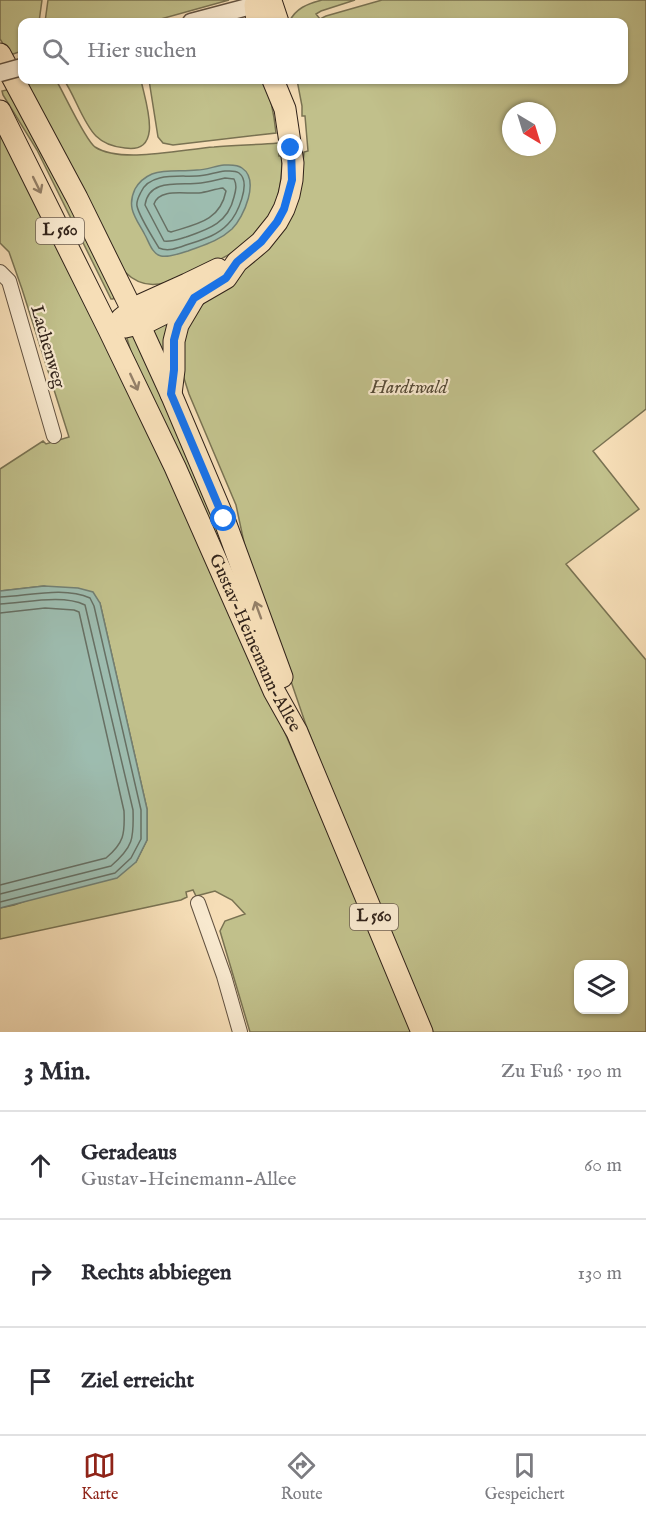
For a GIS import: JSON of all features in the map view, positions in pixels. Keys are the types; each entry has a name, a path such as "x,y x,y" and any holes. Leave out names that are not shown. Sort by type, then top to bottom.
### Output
{"main road":[{"name":"Gustav-Heinemann-Allee","path":"0,54 52,150 171,394 243,567 285,687 297,732"},
{"path":"275,84 287,117"},
{"path":"109,330 135,317 169,311 226,278 237,262 261,242 274,226 284,209 292,180 284,84"},
{"name":"Gustav-Heinemann-Allee","path":"0,111 179,476 274,691 297,732"},
{"path":"135,317 136,307 220,267 237,262"},
{"path":"110,267 131,286 163,295"},
{"path":"171,394 174,340 178,325 194,298"},
{"name":"L 560","path":"297,732 422,1032"}],"street":[{"path":"214,18 261,10"},
{"path":"0,73 18,68"},
{"name":"Lachenweg","path":"0,272 9,281 54,436"},
{"path":"198,903 224,976 240,1032"}],"green space":[{"path":"0,0 42,0 40,18 18,18 18,52 10,55 0,39"},
{"path":"48,0 229,0 164,18 46,18"},
{"name":"Hardtwald","path":"322,0 355,0 321,11 316,14 319,18 291,18 299,10"},
{"name":"Hardtwald","path":"382,0 646,0 646,409 593,451 639,509 566,564 646,660 646,1032 433,1032 307,728 245,547 236,505 189,394 182,372 179,348 193,311 262,255 274,242 303,163 304,152 308,151 305,116 302,116 298,84 628,84 628,18 322,18 326,16"},
{"path":"27,84 58,84 91,143 106,152 136,155 278,143 279,156 282,156 278,196 268,218 253,237 223,258 171,281 159,284 145,283 132,278 125,272"},
{"path":"66,84 142,84 150,124 149,135 145,143 137,148 125,148 109,145 99,139 91,131"},
{"path":"150,84 266,84 276,133 173,145 163,143 158,137"},
{"path":"11,89 115,296 113,299 37,150 3,95 2,91"},
{"path":"0,129 206,556 285,733 412,1032 250,1032 220,931 225,921 245,914 232,900 215,891 196,896 193,890 186,892 187,897 181,900 0,939 0,908 136,862 147,840 147,809 100,603 44,586 0,591 0,469 43,441 46,444 69,437 9,252 0,243"},
{"path":"172,317 164,354 152,328"},
{"path":"133,333 223,537 236,581 131,352 126,335"}],"water":[{"path":"224,165 240,167 250,181 245,208 237,223 222,237 188,251 167,256 155,253 132,207 132,196 138,184 158,172 200,170"},
{"path":"44,586 78,588 93,592 100,603 147,809 147,840 136,862 117,878 0,908 0,591"}],"route":[{"path":"224,519 171,394 174,340 178,325 194,298 226,278 237,262 252,251 277,222 284,209 292,180 291,148"}]}
